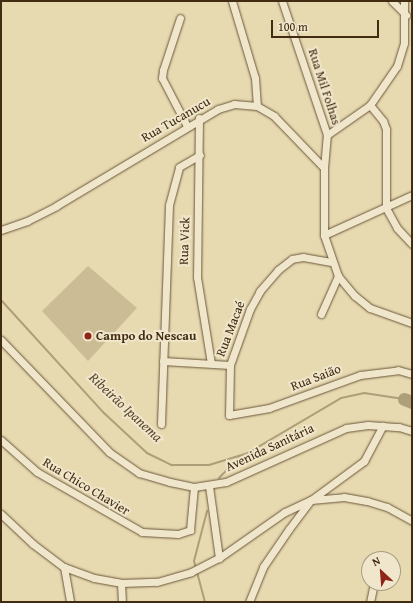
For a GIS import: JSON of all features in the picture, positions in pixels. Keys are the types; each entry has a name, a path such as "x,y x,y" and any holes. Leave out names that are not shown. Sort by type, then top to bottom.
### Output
{"street":[{"path":"232,1 255,78 257,106"},
{"name":"Rua Mil Folhas","path":"282,1 327,135"},
{"path":"392,1 406,15"},
{"path":"404,1 406,15 404,43 397,66 370,106 327,135 324,168 324,235 331,262 338,276 355,296 370,308 412,323"},
{"path":"180,18 163,70 162,78 187,126"},
{"name":"Rua Tucanucu","path":"1,230 27,221 56,206 199,118 234,104 257,106 274,116 324,168"},
{"path":"370,106 383,121 386,129 386,208 397,228 412,244"},
{"name":"Rua Vick","path":"199,118 200,154 197,277 211,363"},
{"path":"161,424 168,223 172,190 180,165 200,154"},
{"path":"324,235 412,195"},
{"name":"Rua Macaé","path":"229,415 230,365 252,304 278,270 288,261 299,256 331,262"},
{"path":"321,314 338,276"},
{"name":"Avenida Sanitária","path":"1,340 118,459 154,479 194,487 209,486 247,475 346,428 384,426 412,431"},
{"path":"163,361 230,365"},
{"name":"Rua Saião","path":"229,415 270,408 360,375 392,370 412,374"},
{"path":"1,514 26,538 64,567 94,578 121,583 157,582 202,568 219,558 285,512 311,500 357,468 369,453 384,426"},
{"name":"Rua Chico Chavier","path":"1,440 36,472 124,524 142,532 168,534 185,533 192,528 194,487"},
{"path":"209,486 219,558"},
{"path":"249,602 269,558 311,500 344,497 366,501 387,507 412,521"},
{"path":"64,567 70,602"},
{"path":"121,583 122,602"},
{"path":"370,602 372,591"}],"shaded area":[{"name":"Campo do Nescau","path":"88,266 137,308 88,361 42,311"}],"waterway":[{"name":"Ribeirão Ipanema","path":"1,300 104,413 147,453 172,465 209,465 248,453 341,398 364,393 404,399"},
{"name":"Ribeirão Ipanema","path":"404,399 412,402"},
{"path":"219,478 240,456"},
{"path":"205,602 194,561 207,511"}],"place":[{"name":"Campo do Nescau","path":"88,336"}]}
